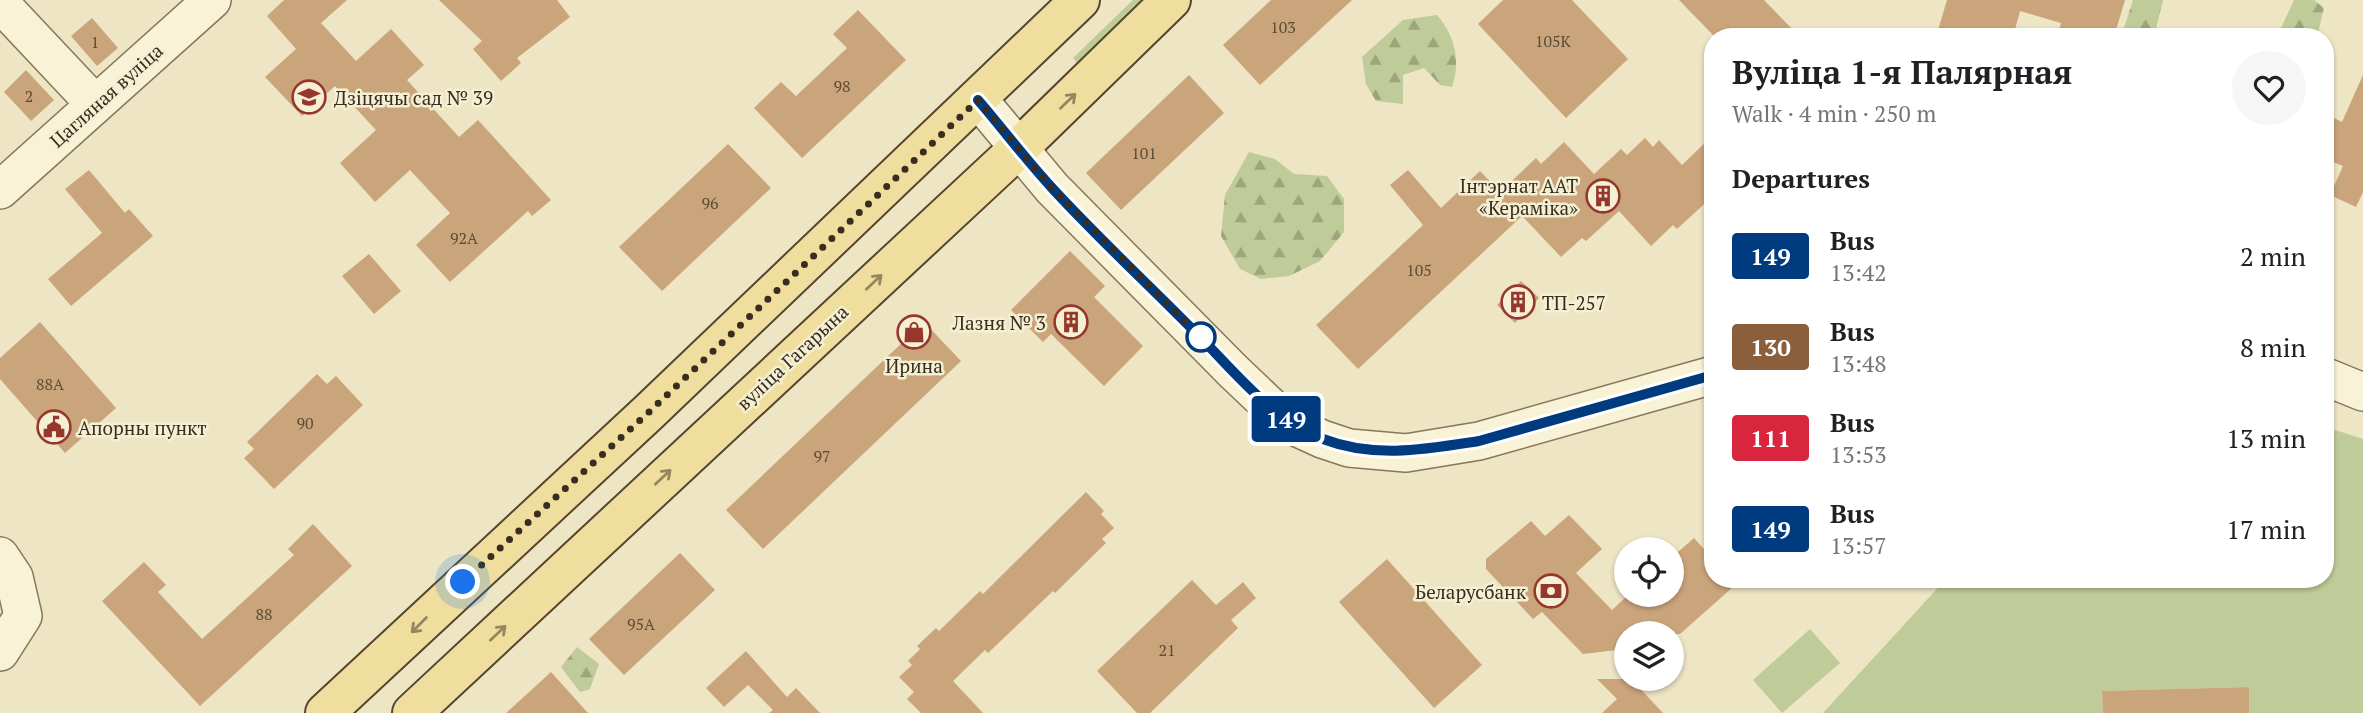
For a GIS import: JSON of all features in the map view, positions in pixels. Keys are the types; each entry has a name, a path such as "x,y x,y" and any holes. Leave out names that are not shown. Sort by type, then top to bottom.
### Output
{"main road":[{"path":"325,713 978,100 1080,0"},
{"name":"вуліца Гагарына","path":"423,703 1019,148 1171,0"},
{"path":"392,651 423,703"}],"street":[{"name":"Цагляная вуліца","path":"0,190 212,0"},
{"path":"0,3 95,104"},
{"path":"978,100 1052,188 1273,409 1298,428 1322,439 1349,447 1406,453 1479,441 1704,378"},
{"path":"2334,380 2363,392"},
{"path":"0,556 15,577 23,616 0,652"}],"green space":[{"path":"1133,0 1148,0 1080,66 1073,58"},
{"path":"2133,0 2163,0 2156,28 2124,28"},
{"path":"2294,0 2314,0 2324,8 2319,28 2281,28"},
{"path":"1437,15 1448,31 1455,49 1456,68 1452,87 1440,85 1424,68 1403,75 1403,104 1376,101 1366,84 1362,57 1403,20"},
{"path":"1249,152 1275,159 1294,174 1327,176 1344,199 1344,232 1320,261 1289,276 1261,279 1240,269 1221,236 1225,195"},
{"path":"2334,430 2363,439 2363,713 2249,713 2248,687 2102,691 2103,713 1823,713 1938,588 2334,588"},
{"path":"1810,629 1840,663 1782,713 1753,680"},
{"path":"577,647 599,664 590,689 580,692 561,667"}],"building":[{"path":"284,0 347,0 321,23 356,61 391,29 424,65 407,80 459,137 478,120 551,200 532,216 528,211 450,282 416,245 450,213 410,170 375,202 340,163 376,130 335,86 302,116 265,77 296,49 267,16"},
{"path":"439,0 557,0 570,17 517,58 521,63 501,81 473,49 482,41"},
{"path":"1271,0 1352,0 1260,85 1223,45"},
{"path":"1503,0 1572,0 1628,59 1566,118 1478,24"},
{"path":"1679,0 1764,0 1791,28 1706,28"},
{"path":"1947,0 2125,0 2117,28 2060,28 2061,23 2020,11 2015,28 1939,28"},
{"path":"858,10 906,60 802,158 754,108 781,82 796,96 847,48 833,34"},
{"path":"92,18 118,48 97,66 71,36"},
{"path":"26,70 54,100 31,121 4,92"},
{"path":"1189,75 1224,113 1121,210 1086,173"},
{"path":"2363,75 2363,192 2356,207 2334,197 2334,186 2343,166 2334,162 2334,118 2342,122"},
{"path":"1645,138 1653,147 1659,140 1682,165 1704,144 1704,204 1677,229 1673,225 1651,246 1619,211 1586,241 1582,238 1561,257 1522,216 1358,369 1316,325 1423,225 1390,185 1408,170 1441,208 1480,171 1500,192 1536,158 1541,164 1564,142 1594,174 1621,149 1627,155"},
{"path":"728,144 771,188 662,291 619,247"},
{"path":"89,170 125,213 129,209 153,236 71,306 48,279 102,233 65,189"},
{"name":"Лазня № 3","path":"1070,251 1105,286 1094,297 1143,346 1104,386 1051,334 1043,342 1011,310"},
{"path":"369,254 401,291 374,314 342,276"},
{"name":"ТП-257","path":"1521,281 1539,298 1515,323 1497,305"},
{"path":"40,322 116,408 65,453 0,379 0,358"},
{"path":"924,322 961,361 763,549 726,510"},
{"path":"317,374 327,384 336,376 363,405 274,489 244,458 254,449 247,442"},
{"path":"1086,492 1104,511 1101,514 1114,528 1102,539 1106,543 1055,593 1053,591 988,653 985,650 953,681 983,713 921,713 907,699 914,692 899,677 912,665 908,661 920,649 917,646 936,628 939,631 980,591 983,594"},
{"name":"Беларусбанк","path":"1569,515 1602,549 1576,573 1612,610 1615,607 1684,607 1684,547 1694,538 1704,549 1704,588 1732,588 1684,630 1684,621 1614,621 1614,650 1583,654 1542,612 1533,619 1486,569 1486,559 1531,521 1545,536"},
{"path":"313,524 352,566 200,706 102,601 144,562 166,585 158,592 202,639 294,555 288,549"},
{"path":"680,553 715,590 624,675 589,639"},
{"path":"1387,559 1482,665 1434,708 1339,602"},
{"path":"1192,580 1216,605 1243,582 1256,598 1231,620 1238,628 1150,713 1137,713 1097,671"},
{"path":"746,651 787,697 796,688 820,713 769,713 773,710 748,685 724,707 706,688"},
{"path":"551,672 588,713 506,713"},
{"path":"1597,679 1614,679 1614,691 1642,691 1663,713 1602,713 1617,699"},
{"path":"2249,687 2249,713 2103,713 2102,691"}],"bus line":[{"name":"149","path":"978,100 1052,188 1233,371 1273,409 1298,428 1322,439 1349,447 1406,453 1479,441 1704,378"}],"place":[{"name":"Дзіцячы сад № 39","path":"309,97"},
{"name":"Інтэрнат ААТ «Кераміка»","path":"1603,196"},
{"name":"ТП-257","path":"1518,302"},
{"name":"Лазня № 3","path":"1071,322"},
{"name":"Ирина","path":"914,332"},
{"name":"Апорны пункт","path":"54,427"},
{"name":"Беларусбанк","path":"1551,591"}],"route":[{"path":"463,582 649,412 978,100 1052,188 1201,337"}]}
